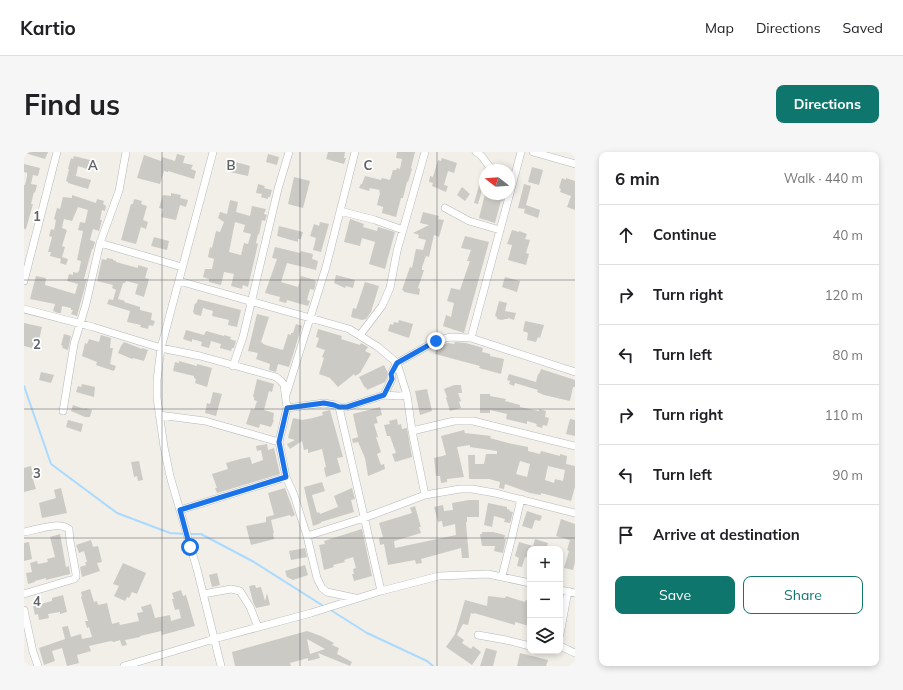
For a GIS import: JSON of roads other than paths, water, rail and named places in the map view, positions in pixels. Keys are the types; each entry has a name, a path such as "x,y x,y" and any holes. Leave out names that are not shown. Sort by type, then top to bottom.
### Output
{"street":[{"path":"24,281 57,152"},
{"path":"63,411 74,344 86,304 100,243 119,191 126,152"},
{"path":"213,152 161,348 157,380 159,415 170,476 203,594 221,666"},
{"path":"233,366 243,337 278,189 289,152"},
{"path":"285,399 326,266 355,152"},
{"path":"360,335 378,312 386,298 392,280 402,230 425,152"},
{"path":"476,152 482,156 487,164"},
{"path":"515,169 521,152"},
{"path":"533,152 575,164"},
{"path":"471,338 507,200"},
{"path":"446,208 469,221 500,230"},
{"path":"340,211 376,220 402,230"},
{"path":"100,243 182,267"},
{"path":"179,280 349,329 378,347 397,363 407,394 412,431 425,495"},
{"path":"24,309 92,327 161,348 200,356 282,380 287,408 279,442 286,477 294,495 307,536 317,578 322,588 330,593 355,598"},
{"path":"384,395 392,379 391,374 397,363 443,338 471,338 575,372"},
{"path":"287,408 324,403 339,407 347,407 384,395 399,396 407,394"},
{"path":"339,407 381,591"},
{"path":"159,415 205,421 279,442"},
{"path":"412,431 454,421 474,421 575,446"},
{"path":"180,510 286,477"},
{"path":"307,536 364,518 425,495 460,489 472,489 495,493 575,513"},
{"path":"502,576 512,541 521,499"},
{"path":"24,532 56,525 64,526 69,529 76,574 74,579 24,594"},
{"path":"124,666 214,639 320,610 355,598 439,576 488,574 527,582"},
{"path":"203,594 232,590 240,591 250,607 258,627"},
{"path":"563,623 571,592"},
{"path":"24,610 33,652 38,666"},
{"path":"478,635 495,637 527,645"},
{"path":"563,647 575,653"}],"waterway":[{"path":"24,386 51,464 117,513 170,533 185,534"},
{"path":"190,534 201,534 254,562 325,607"},
{"path":"329,609 367,633 427,661 433,666"}]}
